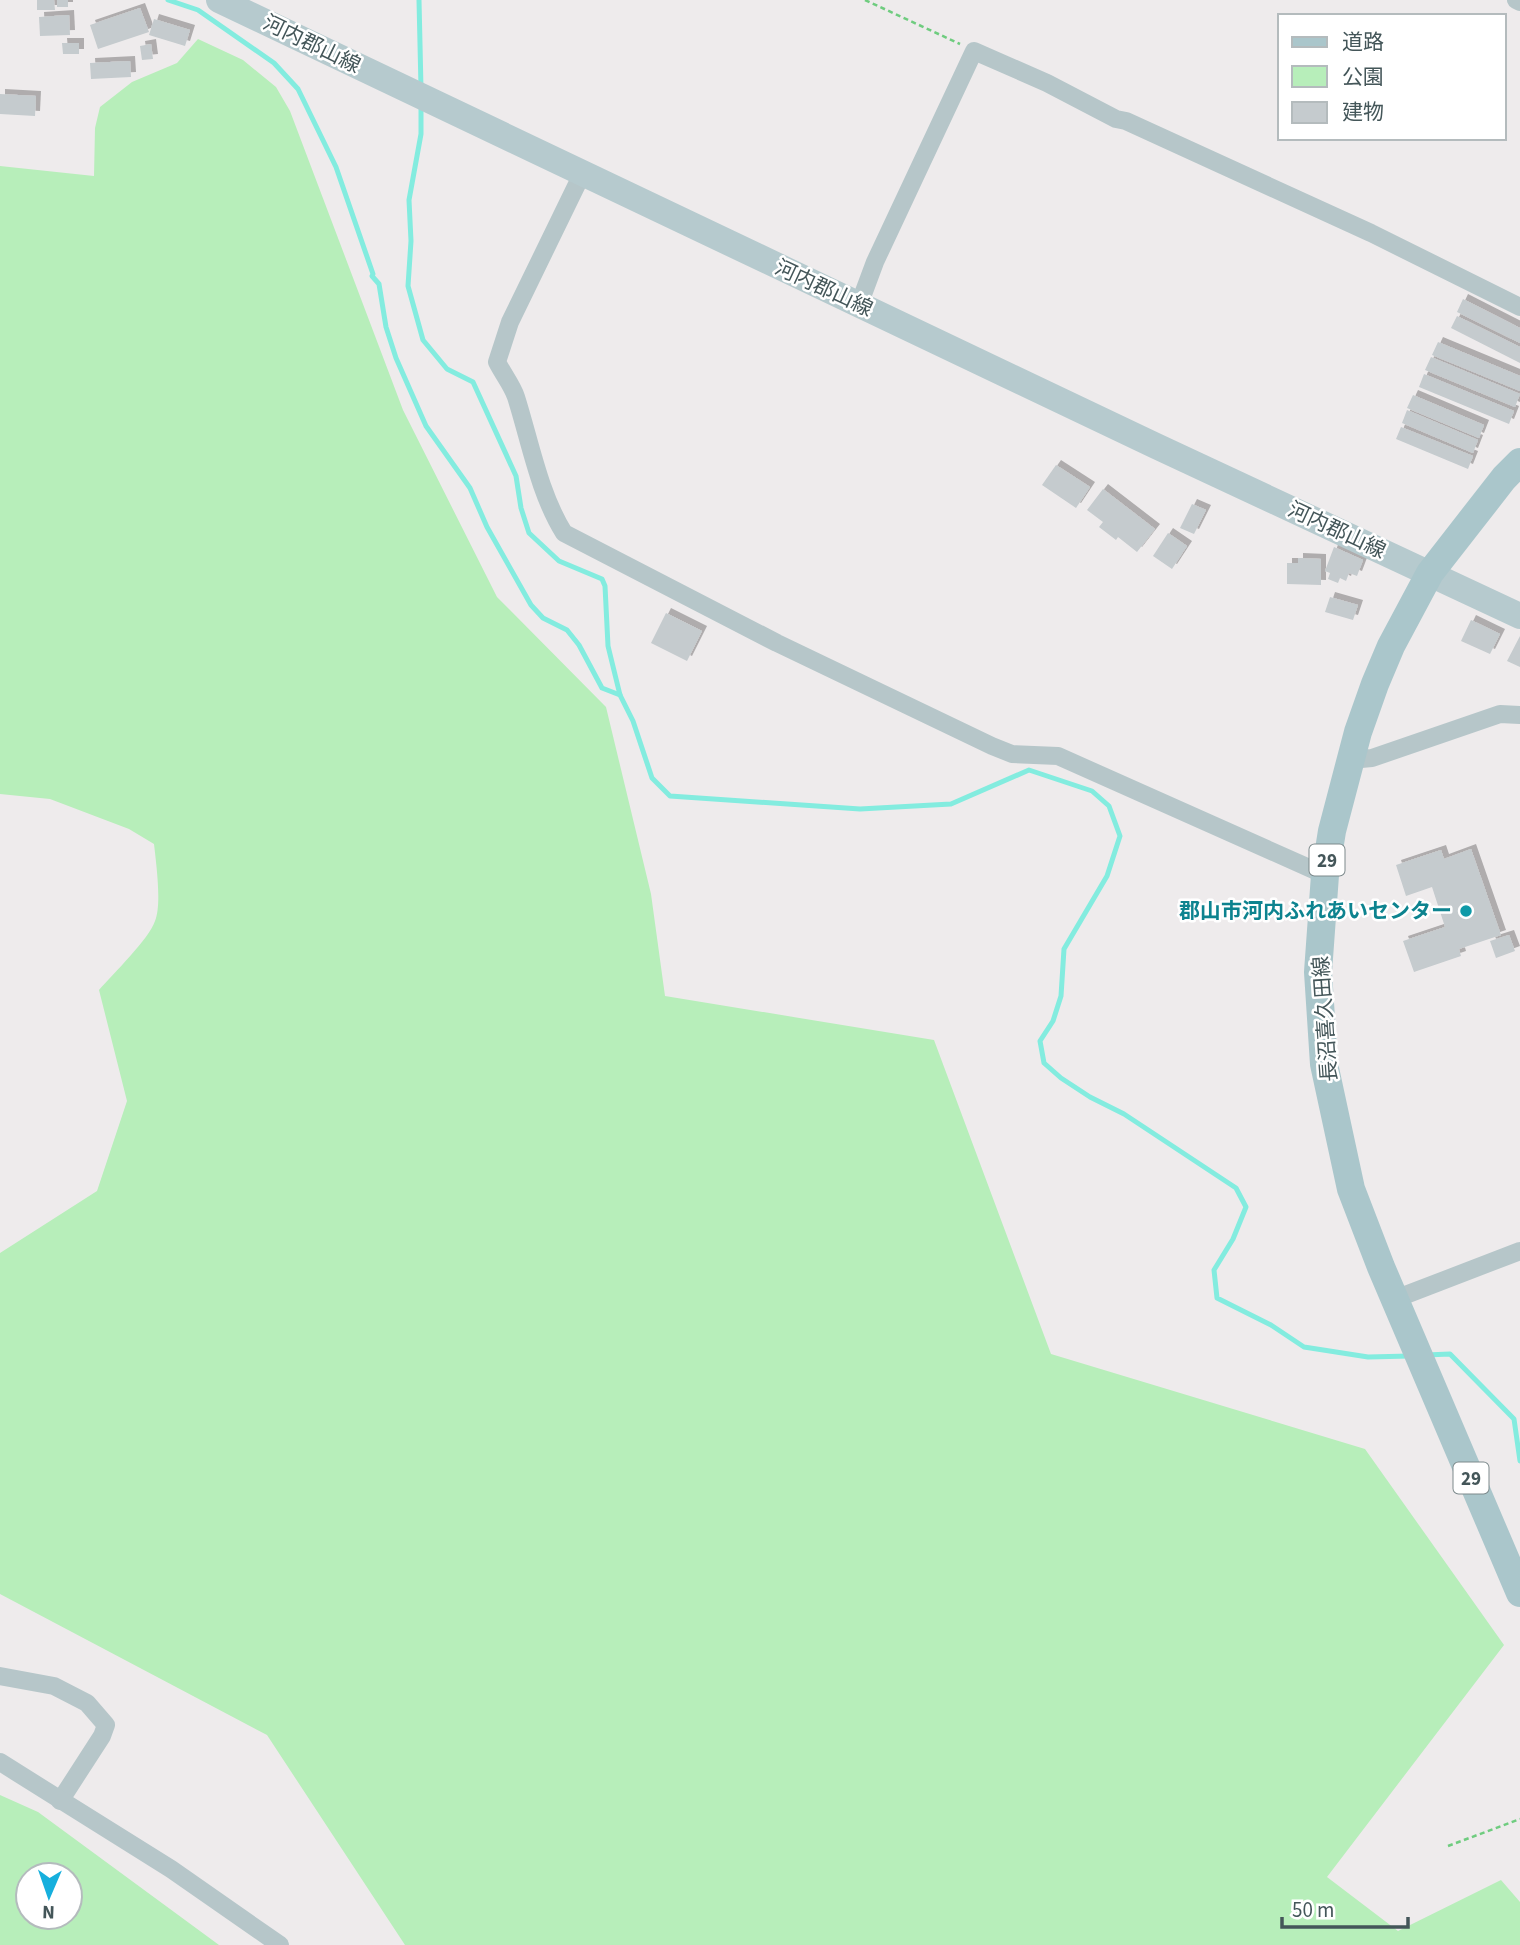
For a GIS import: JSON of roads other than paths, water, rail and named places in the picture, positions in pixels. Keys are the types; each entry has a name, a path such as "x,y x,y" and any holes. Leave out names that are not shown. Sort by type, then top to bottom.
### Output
{"main road":[{"name":"河内郡山線","path":"219,0 1520,616"},
{"name":"長沼喜久田線","path":"1520,462 1504,478 1430,573 1380,671 1350,760 1332,831 1325,875 1318,972 1324,1065 1351,1189 1520,1592"}],"street":[{"path":"859,304 875,262 974,51 1047,83 1116,119 1126,121 1371,233 1520,307"},
{"path":"582,174 510,322 497,362 515,393 529,447 550,506 564,533 777,643 992,746 1012,754 1058,756 1325,875"},
{"path":"1350,760 1372,758 1500,714 1520,715"},
{"path":"1395,1299 1520,1251"},
{"path":"0,1676 54,1686 87,1703 106,1725 102,1736 60,1801"},
{"path":"0,1762 171,1870 280,1945"}],"waterway":[{"path":"168,0 198,10 274,63 298,89 336,167 372,276 379,284 386,327 396,358 426,426 470,488 487,527 531,605 543,618 567,630 579,645 602,688 620,695"},
{"path":"419,0 421,88"},
{"path":"421,105 421,134 409,200 411,241 408,286 423,340 447,369 473,382 516,476 521,508 529,533 559,561 602,579 605,586 608,646 620,695 633,721 652,778 670,796 860,809 951,804 1029,770 1092,791 1109,806 1120,836 1107,876 1064,949 1061,996 1053,1021 1040,1041 1044,1063 1090,1097 1124,1114 1236,1188 1246,1207 1233,1239 1214,1270 1217,1298 1271,1325 1304,1347 1368,1357 1410,1356"},
{"path":"1426,1355 1450,1354 1514,1419 1520,1461"}],"place":[{"name":"郡山市河内ふれあいセンター","path":"1466,911"}]}
